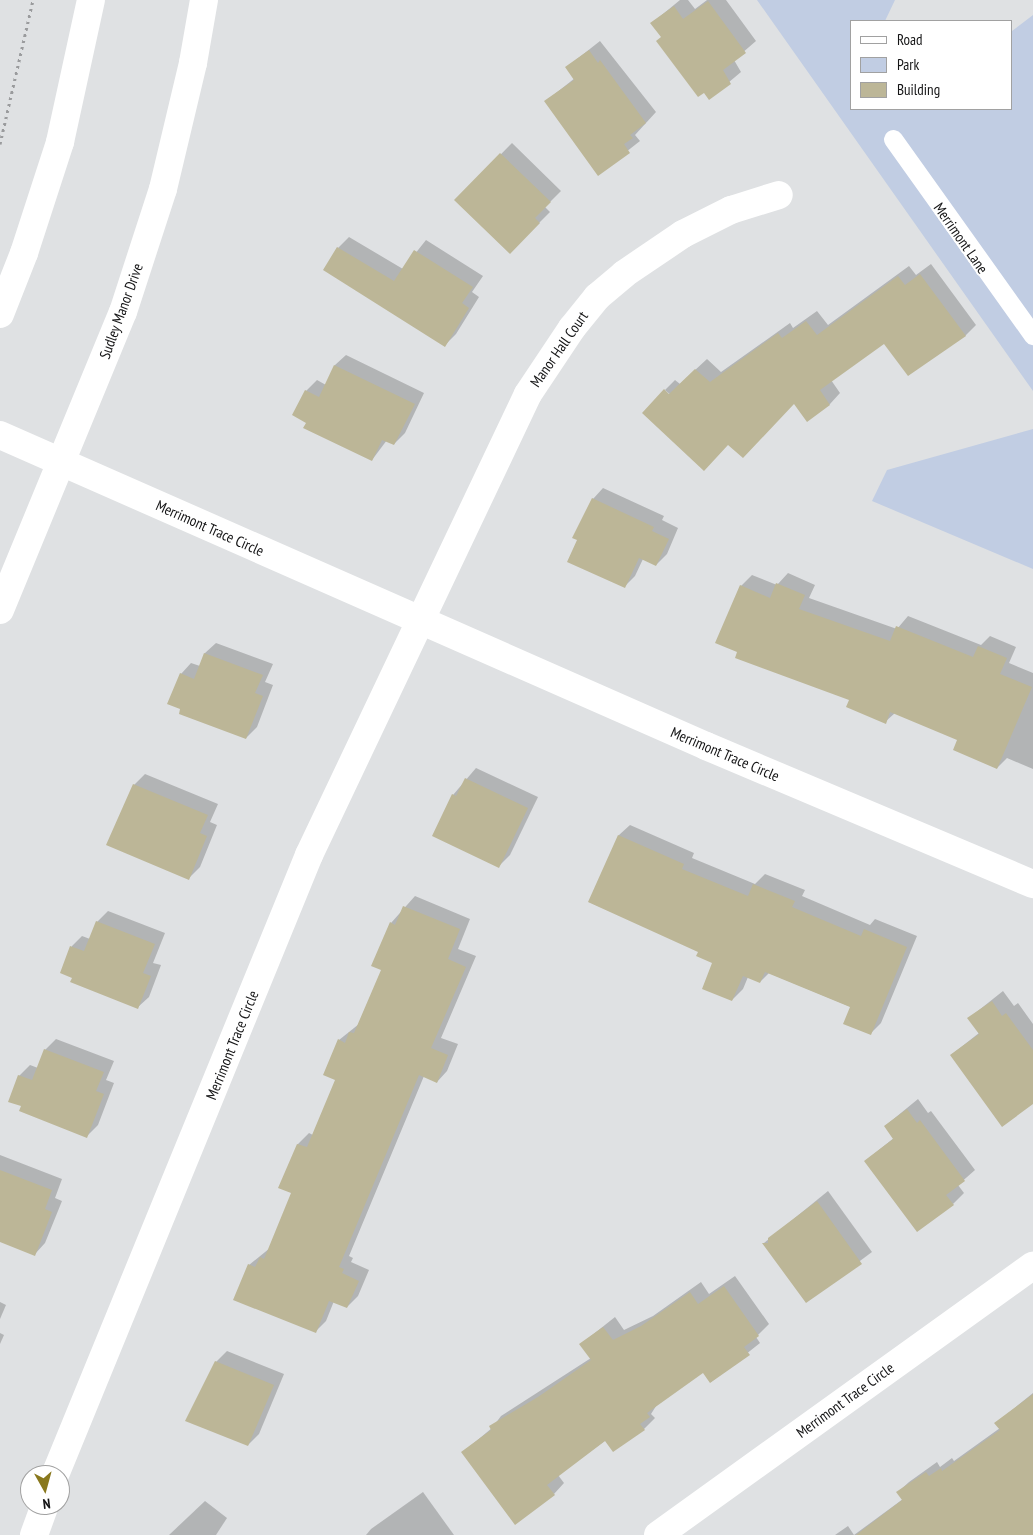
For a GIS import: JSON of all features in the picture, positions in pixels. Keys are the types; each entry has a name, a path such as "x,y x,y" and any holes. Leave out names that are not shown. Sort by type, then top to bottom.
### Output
{"street":[{"path":"0,314 24,253 60,142 91,0"},
{"name":"Sudley Manor Drive","path":"0,610 123,312 163,189 194,63 204,0"},
{"name":"Manor Hall Court","path":"419,620 528,394 550,358 597,297 624,274 683,234 731,210 779,195"},
{"name":"Merrimont Trace Circle","path":"0,435 715,750 1033,884"},
{"name":"Merrimont Trace Circle","path":"60,1465 309,855 419,620"},
{"name":"Merrimont Trace Circle","path":"658,1535 1033,1266"},
{"path":"34,1535 41,1515"}],"lane":[{"name":"Merrimont Lane","path":"893,139 1033,335"}],"path":[{"path":"0,144 33,0"}],"green space":[{"path":"757,0 895,0 885,20 850,20 850,110 1013,110 1013,30 1033,15 1033,391"},
{"path":"1033,429 1033,569 872,501 887,470"}],"building":[{"path":"708,1 746,53 723,70 731,84 709,100 704,93 698,97 656,41 661,37 650,23 674,6 683,19"},
{"path":"589,50 598,63 600,60 646,123 630,135 633,138 624,144 630,153 598,176 544,101 574,80 565,67"},
{"path":"500,153 551,202 535,218 540,223 510,254 454,200"},
{"path":"337,247 394,281 414,250 473,287 462,303 469,308 445,347 323,270"},
{"path":"920,274 966,336 908,376 884,344 820,390 830,405 807,422 794,404 743,458 728,445 704,471 642,413 664,389 669,394 695,369 710,382 778,333 782,338 806,321 817,335 898,276 905,285"},
{"path":"334,365 415,404 394,445 382,440 372,461 303,428 306,423 292,415 305,390 319,397"},
{"path":"592,498 654,527 652,531 669,539 656,566 639,558 625,588 567,562 577,540 572,538"},
{"path":"776,583 805,595 799,609 890,641 896,626 973,657 978,646 1007,658 1000,674 1032,687 997,769 953,750 957,740 890,712 886,724 846,707 849,700 735,658 737,652 715,643 740,585 770,598"},
{"path":"204,653 263,675 255,693 263,696 246,739 179,714 180,709 167,704 180,673 194,679"},
{"path":"465,778 528,808 499,868 432,836 452,794 456,796"},
{"path":"133,784 208,815 200,833 207,836 189,880 106,845"},
{"path":"618,835 684,864 682,869 748,896 753,884 795,901 792,907 861,936 864,929 907,947 871,1035 843,1024 850,1007 765,972 760,983 743,976 732,1001 702,989 712,963 696,956 698,952 588,902"},
{"path":"403,906 460,929 448,959 466,967 431,1048 448,1055 437,1083 419,1075 339,1267 344,1269 342,1273 359,1281 347,1308 329,1301 316,1333 233,1300 248,1264 255,1267 260,1257 264,1259 291,1193 278,1188 297,1144 307,1147 335,1080 323,1075 338,1039 345,1043 349,1032 354,1033 381,970 371,966 390,922 395,925"},
{"path":"96,921 155,944 143,973 151,976 138,1009 70,982 72,978 60,973 70,946 84,951"},
{"path":"992,1001 1002,1016 1006,1013 1033,1050 1033,1104 1002,1127 950,1055 979,1034 967,1018"},
{"path":"44,1049 104,1072 96,1091 104,1094 87,1138 19,1111 21,1106 8,1102 18,1075 32,1080"},
{"path":"907,1109 917,1123 920,1120 965,1181 946,1195 954,1205 917,1232 864,1161 893,1139 884,1126"},
{"path":"0,1170 52,1190 45,1209 52,1212 35,1256 0,1242"},
{"path":"817,1201 862,1264 806,1303 762,1243 768,1243 768,1238"},
{"path":"724,1286 759,1336 744,1347 750,1355 710,1383 703,1373 647,1413 650,1417 640,1424 645,1430 613,1452 605,1441 547,1485 555,1495 515,1525 461,1452 491,1430 489,1426 538,1397 591,1360 579,1344 603,1327 613,1340 641,1326 690,1292 698,1304"},
{"path":"215,1361 274,1385 248,1446 185,1421"},
{"path":"1033,1394 1033,1535 856,1535 902,1500 896,1492 926,1472 929,1476 941,1468 942,1471 1000,1430 994,1423"}]}
